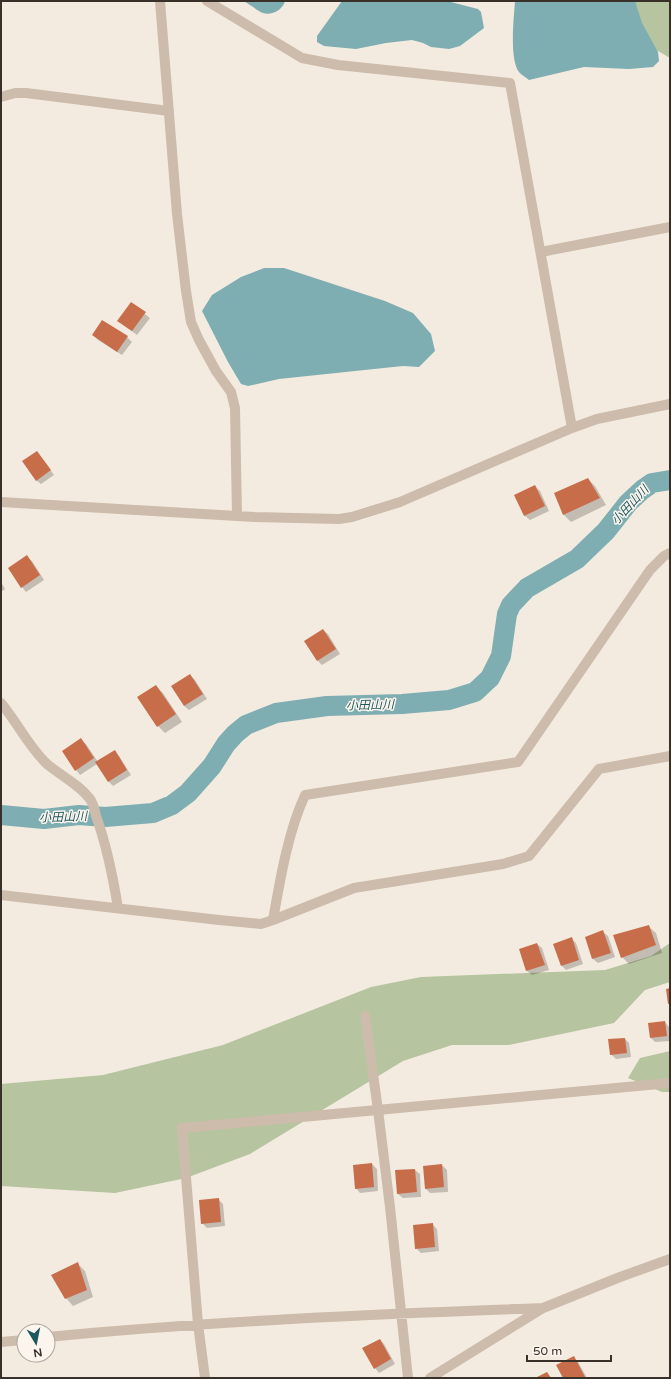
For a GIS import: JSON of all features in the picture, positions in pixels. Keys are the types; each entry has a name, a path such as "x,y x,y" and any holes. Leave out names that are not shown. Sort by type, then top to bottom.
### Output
{"street":[{"path":"160,1 177,214 186,291 191,322 199,340 216,371 231,392 234,408 237,516"},
{"path":"207,1 302,58 338,65 510,83 572,428"},
{"path":"1,97 26,93 169,111"},
{"path":"541,252 670,227"},
{"path":"1,502 237,516 339,519 352,517 400,502 572,428 597,419 670,404"},
{"path":"274,920 280,880 298,810 305,795 518,762 650,570 664,556 670,553"},
{"path":"1,703 47,764 75,784 91,800 101,829 112,873 118,908"},
{"path":"1,895 261,924 354,888 503,864 529,856 599,769 670,756"},
{"path":"365,1016 378,1110 408,1378"},
{"path":"204,1378 198,1324 182,1128 670,1083"},
{"path":"430,1378 543,1308 620,1277 670,1259"},
{"path":"56,1336 198,1324 401,1313 543,1308"},
{"path":"1,1342 16,1341"}],"green space":[{"path":"572,1 670,1 670,58"},
{"path":"670,943 670,982 645,990 614,1023 509,1045 452,1045 403,1061 250,1154 186,1178 115,1193 1,1186 1,1084 103,1075 223,1045 371,987 421,977 605,970 651,956"},
{"path":"670,1051 670,1092 662,1092 628,1078 640,1058"}],"water":[{"path":"244,1 285,1 279,10 266,14"},
{"path":"342,1 447,1 478,9 481,12 484,28 460,46 449,49 431,47 412,40 356,49 324,46 317,42 317,36"},
{"path":"515,1 635,1 642,23 658,52 659,61 653,67 629,69 584,67 529,80 519,72 514,58 513,38"},
{"path":"264,268 284,268 385,301 413,313 431,334 435,351 419,367 403,366 279,379 248,386 241,384 202,311 212,295 241,277"}],"building":[{"path":"131,302 146,312 132,331 117,321"},
{"path":"102,320 128,336 117,352 92,335"},
{"path":"37,451 51,470 36,481 22,461"},
{"path":"588,478 600,498 563,515 554,493"},
{"path":"535,485 545,506 524,516 514,495"},
{"path":"27,555 40,575 21,588 8,568"},
{"path":"323,629 336,649 317,661 304,641"},
{"path":"190,674 203,694 184,706 171,686"},
{"path":"156,685 176,714 157,727 137,697"},
{"path":"81,738 94,758 75,771 62,751"},
{"path":"115,750 127,770 108,782 95,762"},
{"path":"649,925 656,945 621,958 613,935"},
{"path":"603,930 611,953 592,959 585,937"},
{"path":"572,937 579,960 561,966 553,944"},
{"path":"537,943 545,965 526,971 519,949"},
{"path":"670,988 670,1004 668,1004 666,989"},
{"path":"665,1021 667,1036 650,1038 648,1023"},
{"path":"625,1038 627,1053 610,1055 608,1039"},
{"path":"372,1163 374,1187 355,1189 353,1165"},
{"path":"442,1164 444,1187 425,1189 423,1166"},
{"path":"415,1169 417,1192 397,1194 395,1170"},
{"path":"219,1198 221,1222 201,1224 199,1200"},
{"path":"433,1223 435,1247 415,1249 413,1225"},
{"path":"78,1262 87,1290 65,1299 51,1275"},
{"path":"380,1339 391,1359 374,1369 362,1348"},
{"path":"574,1356 585,1377 563,1378 556,1365"},
{"path":"547,1372 551,1378 535,1378"}],"waterway":[{"name":"小田山川","path":"1,815 44,819 79,815 105,817 153,813 172,805 188,793 212,766 226,744 246,725 276,713 327,706 402,704 449,700 475,692 490,678 501,656 507,614 511,605 527,588 577,559 606,531 628,503 642,490 652,483 670,480"}]}
